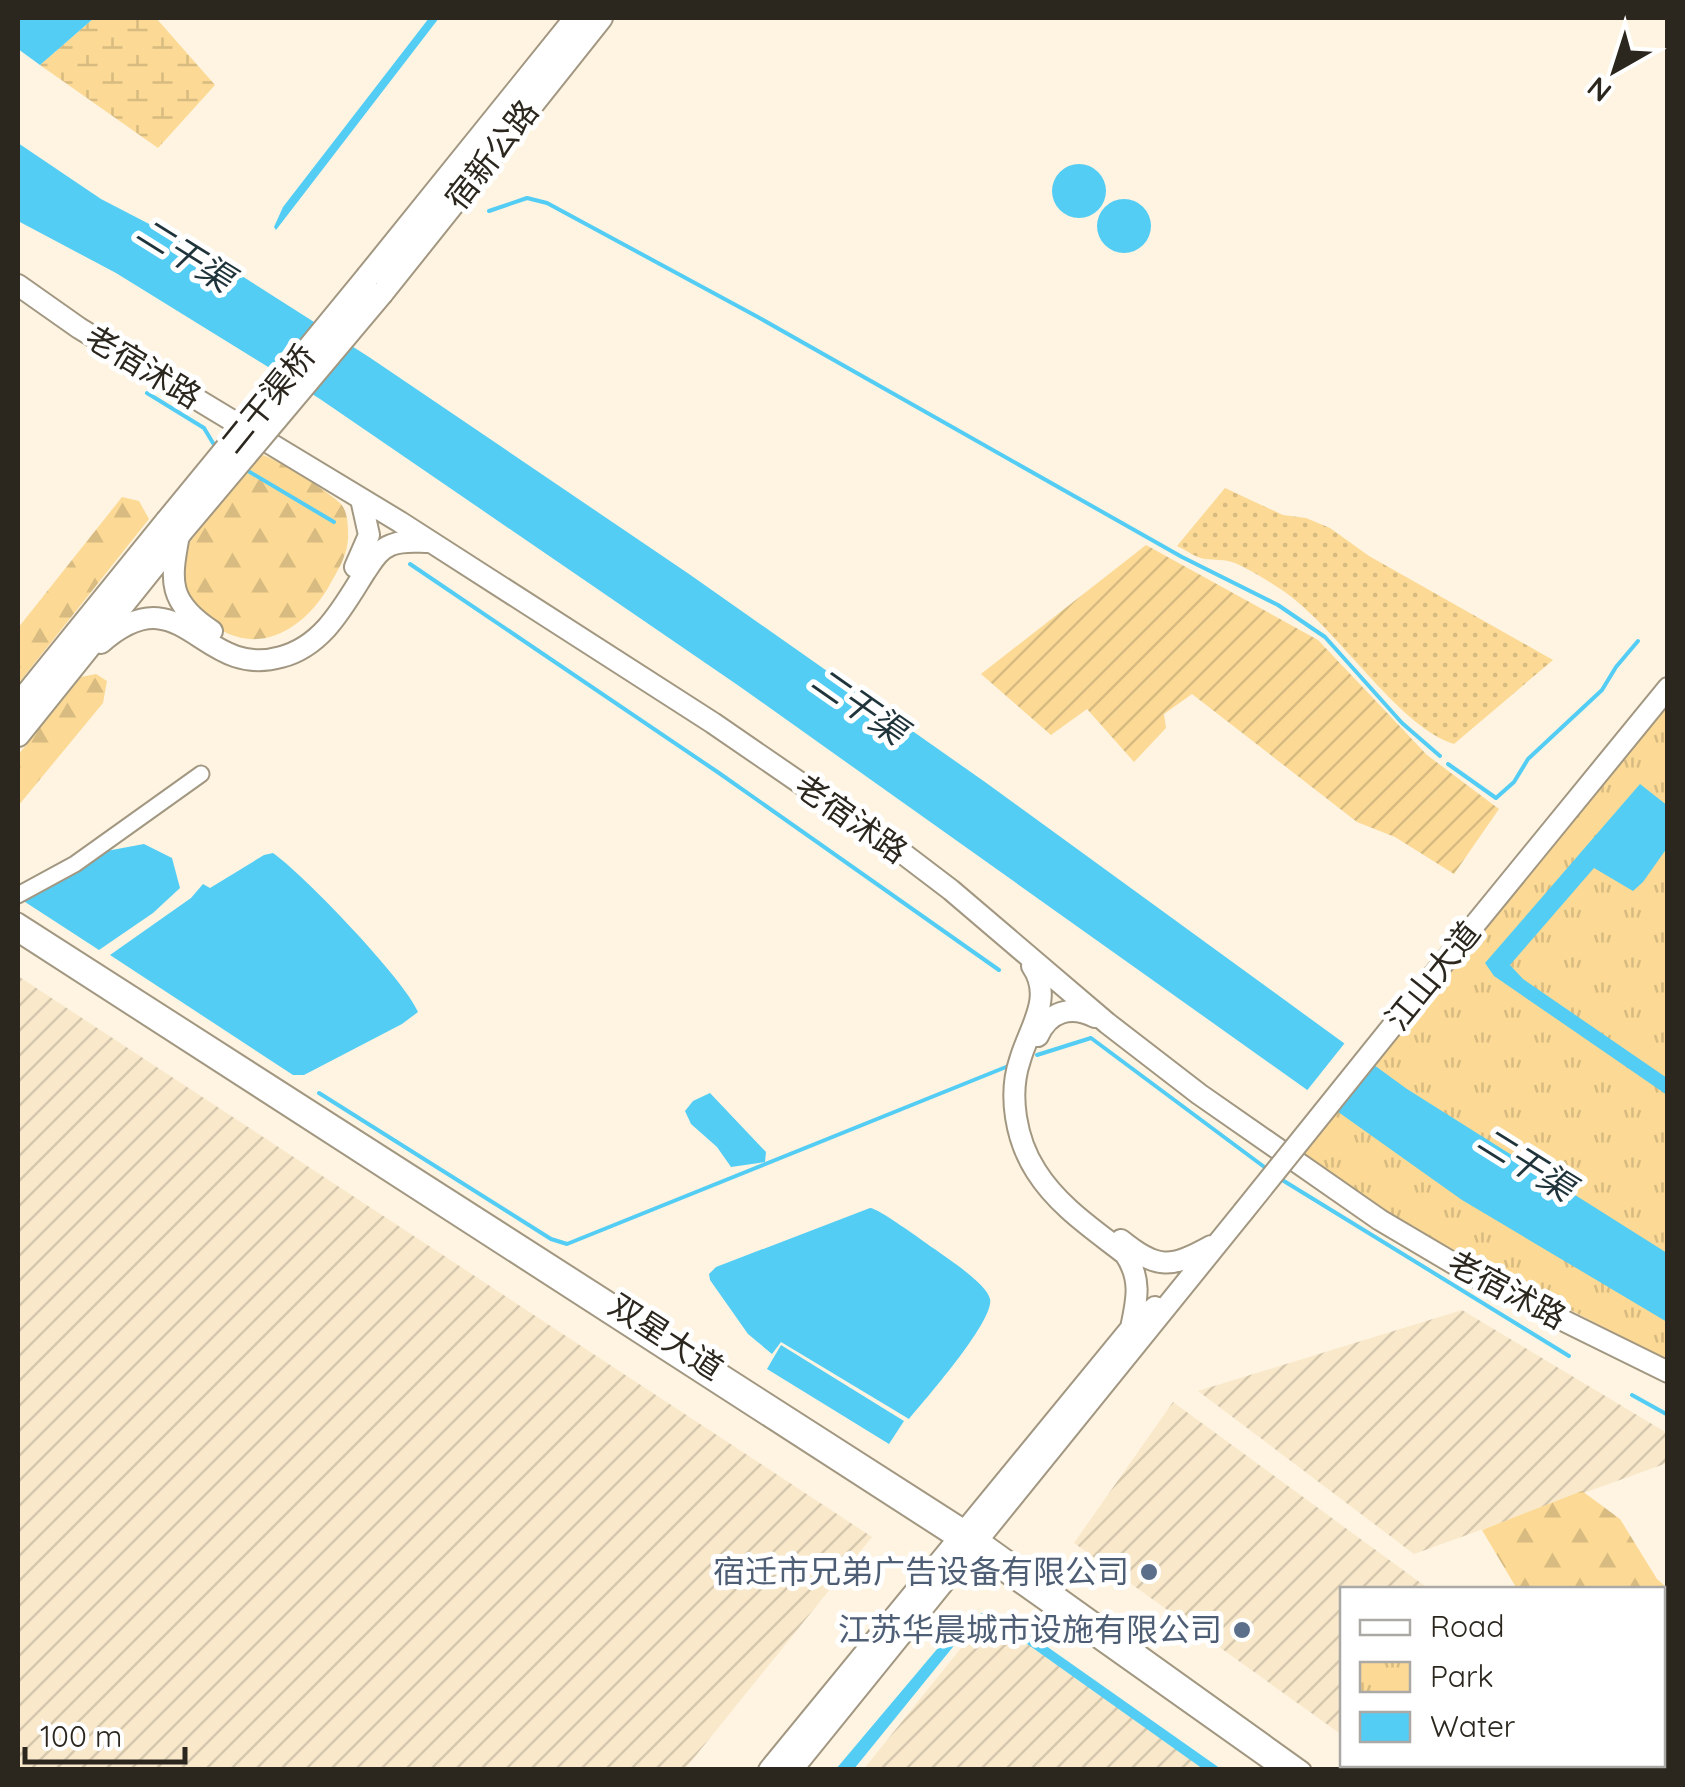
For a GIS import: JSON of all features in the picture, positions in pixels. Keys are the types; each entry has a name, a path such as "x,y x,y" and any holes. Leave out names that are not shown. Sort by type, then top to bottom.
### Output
{"highway":[{"name":"宿新公路","path":"375,284 576,18"},
{"name":"宿新公路","path":"375,284 601,18"},
{"name":"二干渠桥","path":"176,529 375,284"},
{"path":"18,735 176,529"},
{"path":"18,705 176,529"}],"main road":[{"name":"老宿沭路","path":"18,286 79,328 432,542 713,723 905,856 1107,1023 1259,1138 1380,1220 1485,1282 1668,1372"},
{"path":"176,529 171,577 183,607 228,641 251,648 280,646 303,636 324,617 363,554 369,535 361,499"},
{"path":"73,668 120,626 148,616 182,625 222,652 240,659 270,660 300,652 320,637 377,554 389,545 432,542"},
{"name":"江山大道","path":"769,1770 1201,1266 1668,688"},
{"path":"1008,938 1038,975 1042,987 1041,1004 1019,1060 1015,1084 1020,1138 1034,1168 1060,1202 1125,1254 1132,1266 1138,1296 1132,1328"},
{"path":"1046,972 1049,997 1024,1074 1024,1112 1040,1158 1062,1192 1133,1249 1159,1264 1187,1260 1222,1240"},
{"path":"1042,1026 1054,1015 1080,1009 1107,1023"},
{"name":"江山大道","path":"792,1770 1132,1328 1201,1266"}],"street":[{"path":"18,895 74,864 201,774"},
{"name":"双星大道","path":"18,922 969,1540 1303,1770"},
{"name":"双星大道","path":"18,934 969,1540 1281,1770"}],"shaded area":[{"path":"18,976 872,1537 685,1769 18,1769"},
{"path":"1462,1310 1667,1433 1667,1463 1414,1554 1198,1391"},
{"path":"1173,1402 1426,1587 1340,1587 1340,1734 1074,1543"},
{"path":"990,1612 1209,1770 863,1770"},
{"path":"1387,1767 1667,1769 1391,1770"}],"green space":[{"path":"94,18 156,18 215,85 158,148 40,65"},
{"path":"263,455 340,503 347,517 348,540 328,588 303,619 288,630 255,639 237,637 203,616 182,590 178,570 199,528"},
{"path":"1225,488 1283,515 1306,518 1330,528 1369,556 1553,660 1454,744 1433,734 1411,718 1282,590 1235,563 1202,558 1177,546"},
{"path":"122,497 139,501 149,519 18,684 18,628"},
{"path":"1146,545 1318,640 1427,755 1499,809 1454,874 1395,837 1357,822 1192,694 1164,714 1166,728 1134,762 1087,709 1051,735 981,674"},
{"path":"96,674 107,681 103,703 18,806 18,755 81,677"},
{"path":"1667,700 1667,1360 1418,1231 1299,1158"},
{"path":"1582,1491 1620,1519 1657,1579 1667,1588 1667,1693 1665,1587 1516,1587 1482,1530"}],"water":[{"path":"18,18 94,18 40,65 18,49"},
{"path":"429,18 439,18 276,230 283,207"},
{"name":"二干渠","path":"18,143 101,199 209,255 369,357 689,574 985,782 1407,1089 1667,1253 1667,1322 1462,1200 739,686 320,399 116,273 18,221"},
{"path":"1079,164 1098,172 1106,191 1098,210 1079,218 1060,210 1052,191 1060,172"},
{"path":"1124,199 1143,207 1151,226 1143,245 1124,253 1105,245 1097,226 1105,207"},
{"path":"1640,784 1668,806 1667,848 1643,882 1633,891 1594,868 1510,965 1523,979 1667,1078 1667,1095 1494,976 1485,963"},
{"path":"144,844 172,858 180,888 153,913 99,950 22,900 101,852"},
{"path":"273,853 352,928 418,1012 304,1075 293,1075 110,955 191,898 203,884 210,888"},
{"path":"710,1093 766,1152 765,1162 731,1167 717,1147 691,1124 685,1111 693,1101"},
{"path":"870,1208 956,1265 982,1286 990,1299 989,1309 971,1341 909,1419 781,1342 772,1354 748,1334 710,1280 709,1274 716,1267"},
{"path":"781,1345 904,1421 889,1444 767,1369"},
{"path":"987,1611 1002,1615 1221,1769 1203,1769 995,1621 974,1627 961,1637 854,1769 836,1769 959,1623"}],"pier":[{"path":"1348,1039 1373,1057 1330,1111 1305,1093"}],"waterway":[{"path":"489,211 527,198 547,203 756,316 1182,557 1278,605 1325,637 1402,723 1440,756"},
{"path":"147,393 204,428 216,448"},
{"path":"243,468 334,522"},
{"path":"410,564 719,773 999,970"},
{"path":"1448,764 1496,798 1514,782 1528,759 1602,690 1638,641"},
{"path":"1037,1055 1091,1038 1267,1169"},
{"path":"319,1093 551,1239 567,1244 1011,1065"},
{"path":"1279,1178 1569,1356"},
{"path":"1632,1395 1668,1415"}],"place":[{"name":"宿迁市兄弟广告设备有限公司","path":"1149,1572"},
{"name":"江苏华晨城市设施有限公司","path":"1242,1630"}]}
